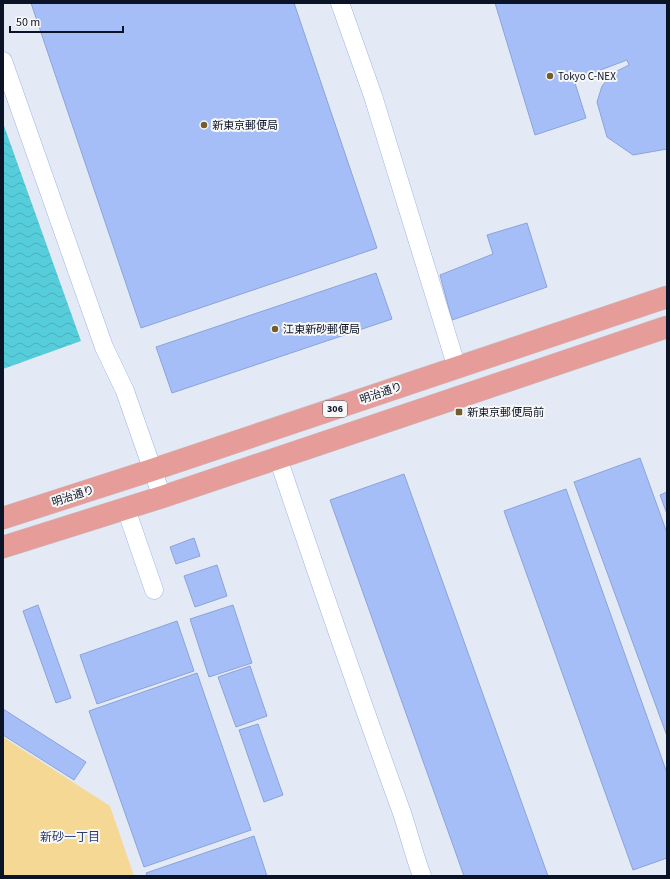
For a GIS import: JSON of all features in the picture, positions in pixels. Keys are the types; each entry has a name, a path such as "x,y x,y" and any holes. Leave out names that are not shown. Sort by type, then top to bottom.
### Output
{"main road":[{"name":"明治通り","path":"3,518 152,470 667,297"},
{"path":"3,547 126,509 667,327"}],"street":[{"path":"340,3 373,96 457,368"},
{"path":"3,61 104,347 125,391 162,497"},
{"path":"278,458 362,703 404,818 413,854 422,876"},
{"path":"126,509 154,590"}],"shaded area":[{"path":"3,737 110,806 134,876 3,876"}],"water":[{"path":"3,123 81,341 3,369"}],"building":[{"name":"新東京郵便局","path":"31,3 294,3 377,248 141,328"},
{"name":"Tokyo C-NEX","path":"495,3 667,3 667,149 633,155 607,137 597,102 602,86 613,73 629,65 627,60 574,80 586,118 535,135"},
{"path":"527,223 547,287 452,320 440,275 493,254 487,235"},
{"path":"376,273 392,319 172,393 156,347"},
{"path":"640,458 667,533 667,736 574,482"},
{"path":"404,474 548,876 464,876 330,500"},
{"path":"566,489 667,773 667,858 633,870 504,511"},
{"path":"667,492 667,514 660,495"},
{"path":"194,538 200,556 176,564 170,547"},
{"path":"217,565 227,596 195,607 184,576"},
{"path":"38,605 71,698 56,703 23,611"},
{"path":"233,605 252,663 209,677 190,619"},
{"path":"177,621 194,671 97,704 80,655"},
{"path":"250,666 267,716 236,727 218,677"},
{"path":"197,673 251,830 144,867 89,711"},
{"path":"3,709 86,762 74,780 3,735"},
{"path":"258,724 283,795 264,802 239,730"},
{"path":"254,836 267,876 147,876 146,873"}],"place":[{"name":"Tokyo C-NEX","path":"550,76"},
{"name":"新東京郵便局","path":"204,125"},
{"name":"江東新砂郵便局","path":"275,329"},
{"name":"新東京郵便局前","path":"459,412"}],"district":[{"name":"新砂一丁目","path":"70,837"}]}
